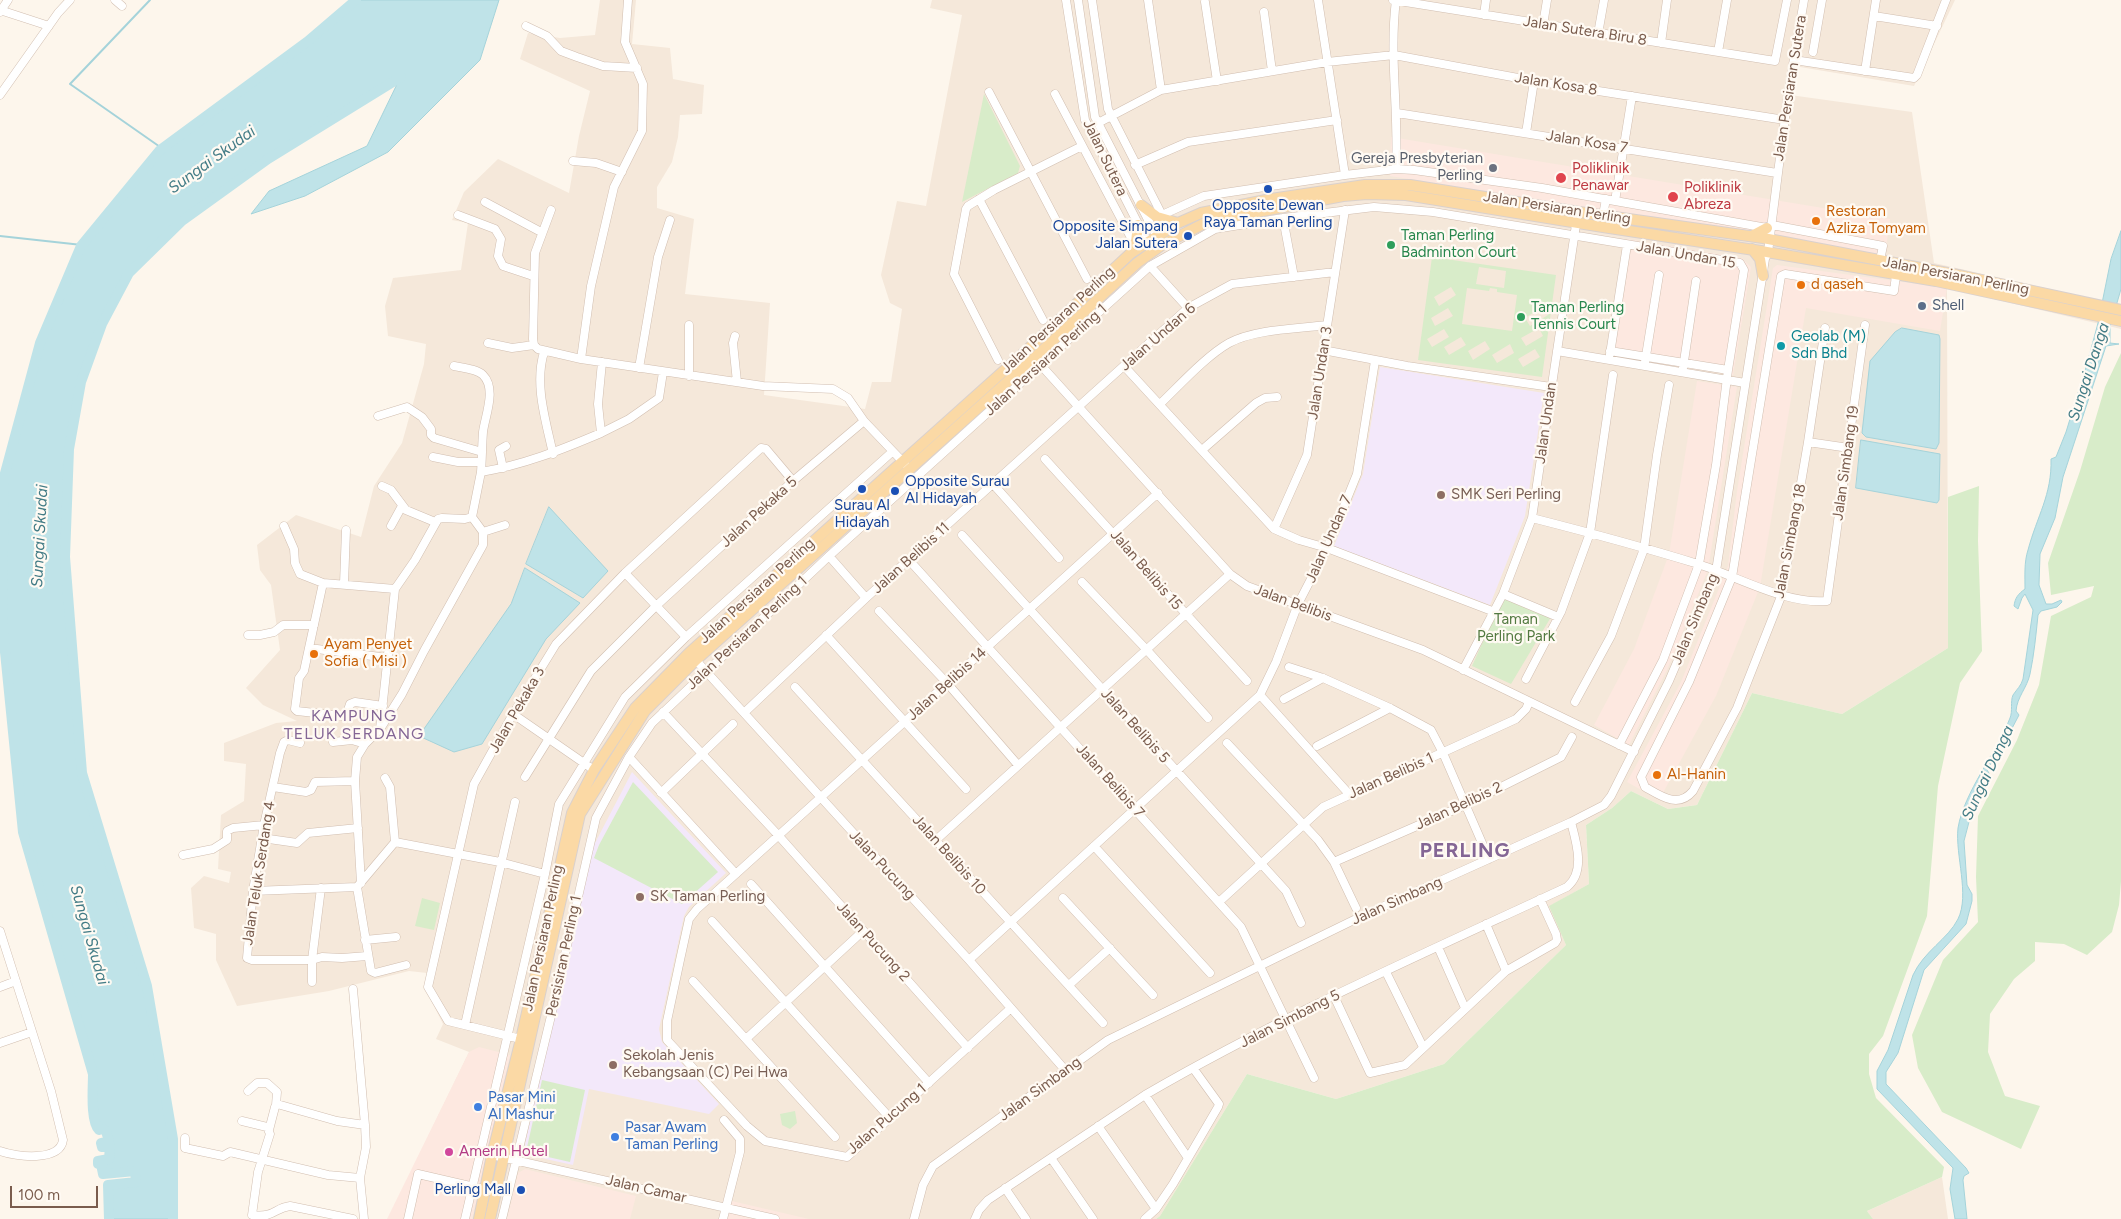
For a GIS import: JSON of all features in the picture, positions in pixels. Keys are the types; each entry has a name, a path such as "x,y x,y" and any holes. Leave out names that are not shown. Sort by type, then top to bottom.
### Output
{"main road":[{"name":"Jalan Persiaran Perling","path":"479,1219 492,1155 521,1039 570,821 578,799 594,770 635,708 1034,358 1154,243 1178,223 1201,213 1270,199 1365,185 1410,185 1752,237 1769,232 1783,242 1880,260 2069,304 2121,321"},
{"name":"Jalan Persiaran Perling","path":"490,1219 580,814 645,711 692,657 901,462 1034,358 1131,253 1209,221 1343,196 1367,194 1406,195 1782,255 2069,304 2121,310"},
{"path":"1141,205 1156,217 1178,223"},
{"path":"1131,253 1136,242 1138,225"},
{"path":"1761,253 1760,259 1763,276"},
{"path":"1763,276 1769,263 1782,255"}],"street":[{"path":"8,0 0,10 50,26"},
{"path":"0,95 4,82 70,0"},
{"path":"115,0 122,6"},
{"path":"580,359 601,235 614,187 642,131 643,84 638,68 625,42 628,0"},
{"name":"Jalan Sutera","path":"1066,0 1085,120 1138,225 1154,243"},
{"name":"Jalan Sutera","path":"1078,0 1098,123 1141,205 1154,243"},
{"path":"1092,0 1110,116 1162,214 1204,196 1345,174 1396,169 1414,170 1606,199 1769,232 1882,246 1880,260"},
{"path":"1148,0 1160,90"},
{"path":"1318,0 1345,174"},
{"path":"1395,0 1393,31 1397,113 1396,169"},
{"name":"Jalan Sutera Biru 8","path":"1395,0 1426,3 1543,25 1775,61 1787,0"},
{"path":"1484,15 1486,0"},
{"path":"1543,25 1548,0"},
{"path":"1598,34 1604,0"},
{"path":"1661,43 1667,0"},
{"path":"1718,52 1727,0"},
{"name":"Jalan Persiaran Sutera","path":"1761,253 1769,232 1775,181 1804,0"},
{"path":"1813,52 1822,0"},
{"path":"1865,71 1876,0"},
{"path":"1794,60 1911,78 1917,75 1938,26 1946,0"},
{"path":"1205,2 1217,81"},
{"path":"1264,12 1272,70"},
{"path":"1874,16 1938,26"},
{"path":"526,26 547,36 561,51 577,57 603,66 638,68"},
{"name":"Jalan Kosa 8","path":"1098,123 1160,90 1272,70 1394,55 1534,81 1785,120"},
{"path":"1526,132 1534,81"},
{"path":"989,92 1087,279"},
{"path":"1055,94 1130,236"},
{"path":"1615,201 1632,96"},
{"name":"Jalan Kosa 7","path":"1397,113 1625,148 1777,175"},
{"path":"1135,165 1188,142 1337,120"},
{"path":"1082,146 1091,134"},
{"path":"998,360 954,276 966,209 979,199 1082,146 1097,144"},
{"path":"573,162 596,163 622,172"},
{"path":"1410,185 1414,170"},
{"path":"979,199 1043,320"},
{"path":"1603,215 1606,199"},
{"path":"485,202 542,232"},
{"name":"Jalan Persiaran Perling 1","path":"629,757 652,723 663,712 829,556 1034,358 1150,266 1215,229 1283,218 1374,207 1433,212 1574,236"},
{"path":"534,345 535,253 551,210"},
{"name":"Jalan Undan 3","path":"1274,529 1307,455 1344,210"},
{"name":"Jalan Undan","path":"1463,670 1492,611 1503,594 1532,518 1579,212"},
{"path":"458,215 495,230 501,239 498,256 503,266 534,276"},
{"path":"1283,218 1294,277"},
{"path":"639,368 658,257 670,220"},
{"name":"Jalan Undan 15","path":"1574,236 1743,265 1744,270 1727,380"},
{"path":"1609,360 1627,245"},
{"name":"Jalan Simbang","path":"914,1219 923,1185 933,1166 1108,1040 1259,965 1571,822 1604,805 1611,796 1634,752 1668,681 1716,571 1763,276 1761,253"},
{"path":"1150,266 1188,308"},
{"name":"Jalan Undan 6","path":"1079,406 1188,308 1232,284 1335,272"},
{"name":"Jalan Simbang","path":"1662,796 1645,787 1641,777 1690,682 1732,577 1780,276 1785,274 1894,291 1896,275"},
{"path":"1645,366 1659,275"},
{"path":"1682,372 1696,281"},
{"name":"Jalan Simbang 19","path":"1782,594 1813,601 1827,601 1865,324"},
{"path":"689,325 689,376"},
{"path":"1160,404 1229,343 1251,335 1327,325"},
{"name":"Jalan Simbang 18","path":"1662,796 1676,801 1685,798 1693,791 1737,708 1782,594 1808,442 1824,328"},
{"path":"735,336 733,343 737,382"},
{"path":"488,344 512,348 534,345 544,352 580,359 763,386 834,389 848,398 864,421 901,462 910,464 917,462"},
{"path":"1323,350 1375,361 1551,387"},
{"path":"1610,351 1728,370"},
{"path":"544,352 540,365 540,384 553,454"},
{"path":"1557,352 1745,383"},
{"name":"Jalan Belibis","path":"1034,358 1230,574 1247,586 1423,650 1634,752"},
{"name":"Jalan Undan 7","path":"969,960 1260,695 1276,662 1298,604 1327,548 1357,474 1375,361"},
{"path":"601,434 598,404 602,362"},
{"path":"406,965 402,968 373,973 370,969 359,885 355,781 357,758 365,744 380,729 402,694 483,544 483,532 472,517 481,472 489,392 487,380 482,374 474,370 454,366"},
{"path":"1124,366 1274,529 1492,611"},
{"path":"481,472 553,454 601,434 629,419 659,398 664,372"},
{"path":"1526,679 1558,616 1590,533 1613,375"},
{"name":"Jalan Simbang","path":"1619,745 1663,660 1699,564 1716,466 1727,380"},
{"path":"1575,702 1611,636 1644,549 1669,385"},
{"path":"1202,450 1256,403 1265,398 1276,397"},
{"name":"Jalan Belibis 11","path":"745,712 866,598 1079,406"},
{"path":"378,416 407,407 422,418 431,429 431,436 434,438 482,452"},
{"name":"Jalan Pekaka 5","path":"525,777 592,672 656,606 793,481 864,421"},
{"path":"1808,442 1849,448"},
{"path":"503,468 499,450 506,446"},
{"name":"Jalan Pekaka 3","path":"521,1039 448,1021 428,987 474,784 513,714 556,644 625,573 761,448 766,450 793,481"},
{"path":"465,1219 545,874 559,804 626,697 686,637 892,452"},
{"path":"434,457 458,462 482,462"},
{"name":"Jalan Belibis 15","path":"1045,459 1247,681"},
{"path":"993,484 1059,558"},
{"path":"382,486 391,490 406,510 435,522"},
{"name":"Jalan Belibis 14","path":"736,874 1158,493"},
{"path":"391,526 402,506"},
{"path":"380,729 395,589 415,560 435,522 442,518 466,520 472,517"},
{"path":"1532,518 1699,564 1782,594"},
{"path":"483,532 505,524"},
{"path":"284,526 294,549 295,563 300,574 323,583 395,589"},
{"path":"344,584 346,530"},
{"name":"Jalan Belibis 5","path":"962,534 1286,891 1301,923"},
{"path":"829,556 866,598"},
{"name":"Jalan Belibis 7","path":"909,560 1241,927 1314,1078"},
{"path":"625,573 686,637"},
{"path":"936,840 1230,574"},
{"path":"1082,582 1208,718"},
{"path":"323,583 304,671 299,678 295,709 297,711 342,716 347,713 350,704 355,702 383,706"},
{"path":"1503,594 1558,616"},
{"path":"879,611 947,683 1018,765"},
{"path":"248,635 267,634 283,625 314,626"},
{"path":"826,635 966,789"},
{"path":"309,648 388,658"},
{"name":"Jalan Pucung","path":"692,657 745,712 820,798 969,960 1066,1071"},
{"path":"1289,667 1323,678 1428,727 1443,752 1488,859"},
{"path":"1284,699 1323,678"},
{"name":"Jalan Belibis 10","path":"795,687 1104,1023"},
{"path":"1260,695 1349,794"},
{"name":"Jalan Belibis 1","path":"1219,902 1323,807 1516,719 1526,709 1529,702"},
{"path":"1317,746 1390,708"},
{"name":"Jalan Pucung 2","path":"663,712 778,835 968,1048"},
{"path":"513,714 594,770"},
{"path":"661,793 733,724"},
{"name":"Jalan Belibis 2","path":"1334,862 1465,805 1561,757 1572,737"},
{"name":"Jalan Teluk Serdang 4","path":"300,743 288,740 282,744 264,825 253,891 247,958 252,960 312,960"},
{"path":"333,742 352,740 365,744"},
{"path":"1227,743 1303,824 1334,862 1356,908"},
{"path":"629,757 736,874"},
{"name":"Persisiran Perling 1","path":"502,1219 596,818 629,757"},
{"path":"253,891 359,885 395,842 390,787 385,778"},
{"path":"273,787 306,792 311,790 315,782 355,781"},
{"path":"465,1025 500,862 515,802"},
{"name":"Jalan Simbang 5","path":"975,1219 979,1210 988,1200 1005,1188 1145,1095 1193,1068 1334,996 1567,887 1575,876 1578,850 1571,822"},
{"path":"183,855 213,849 227,840 227,831 233,828 264,825"},
{"path":"262,838 297,843 308,833 358,828"},
{"path":"395,842 500,862 545,874"},
{"path":"1094,846 1210,973"},
{"name":"Jalan Pucung 1","path":"736,874 697,909 689,919 667,1021 667,1031 668,1040 747,1126 765,1141 847,1157 1011,1008"},
{"path":"751,884 929,1083"},
{"path":"312,982 312,960 321,888"},
{"path":"1063,898 1153,995"},
{"path":"1334,996 1370,1073 1405,1065 1506,971 1557,940 1540,899"},
{"path":"712,922 787,1002 890,1118"},
{"path":"1486,924 1506,971"},
{"path":"0,931 51,1091 63,1140 62,1147 58,1152 27,1157 0,1151"},
{"path":"746,1039 863,931"},
{"path":"365,940 396,937"},
{"path":"1438,947 1465,1008"},
{"path":"1069,985 1110,948"},
{"path":"312,960 322,957 367,956"},
{"path":"1386,972 1423,1047"},
{"path":"0,987 16,981"},
{"path":"693,981 835,1137"},
{"path":"353,990 365,1125 366,1147 360,1178 364,1219"},
{"path":"0,1043 32,1032"},
{"path":"1145,1219 1156,1210 1219,1104 1193,1068"},
{"path":"248,1091 257,1083 267,1083 276,1092 276,1105 270,1134 261,1158 252,1216 266,1217 285,1206 290,1206 353,1219"},
{"path":"1145,1095 1188,1158"},
{"path":"276,1105 337,1121 365,1125"},
{"path":"723,1219 740,1152 738,1134 724,1120"},
{"path":"242,1121 267,1127 270,1130"},
{"path":"738,1134 747,1126"},
{"path":"1098,1126 1156,1210"},
{"path":"185,1138 185,1148 223,1156 230,1152 328,1175 360,1178"},
{"name":"Jalan Camar","path":"492,1155 774,1219"},
{"path":"1051,1158 1093,1219"},
{"path":"408,1219 418,1174 496,1192"},
{"path":"1005,1188 1026,1219"}],"shaded area":[{"path":"600,0 636,0 632,44 670,48 673,79 704,85 702,114 680,115 678,137 672,162 657,187 657,208 694,219 685,294 770,303 764,395 865,409 872,382 891,382 902,309 890,303 881,275 897,201 926,206 962,15 930,8 932,0 1955,0 1914,86 1788,65 1783,94 1912,112 1934,263 2121,305 2121,329 1947,288 1948,648 1842,714 1752,693 1697,805 1668,809 1631,791 1612,808 1586,825 1589,884 1550,906 1566,945 1444,1064 1336,1099 1247,1074 1160,1216 1156,1219 388,1219 469,1052 436,1039 443,1024 425,988 427,973 409,971 329,991 237,1006 216,960 216,934 194,928 191,888 204,876 229,883 231,872 218,869 221,815 244,801 246,764 224,761 224,743 276,723 297,721 263,705 246,688 280,650 271,585 260,570 257,545 296,515 361,537 374,486 402,443 424,364 426,344 388,336 385,306 393,278 461,270 468,223 452,220 464,192 498,159 569,193 579,136 590,91 520,59 528,33 560,38 595,35"},
{"path":"1391,137 1890,219 1885,255 1390,176"},
{"path":"1627,239 1742,258 1751,267 1733,375 1608,356"},
{"path":"1777,265 1947,288 1940,331 1806,308 1760,587 1716,696 1659,800 1627,782 1681,682 1728,566 1737,491 1773,268"},
{"name":"SMK Seri Perling","path":"1380,367 1544,393 1525,516 1490,605 1334,546 1363,474"},
{"path":"1697,381 1737,387 1708,570 1667,670 1629,745 1594,725 1634,649 1669,554"},
{"name":"SK Taman Perling","path":"632,772 726,873 689,907 684,916 659,1029 662,1042 719,1104 709,1114 589,1089 573,1165 523,1154 556,1002 594,845"},
{"path":"479,1047 510,1055 472,1219 387,1219 469,1052"},
{"path":"525,1169 636,1196 630,1219 507,1219 518,1173"},
{"path":"1942,1177 1948,1219 1873,1219 1867,1211"},
{"path":"723,1199 809,1219 719,1219"}],"green space":[{"path":"984,94 1020,166 1018,173 962,202"},
{"name":"Taman Perling Tennis Court","path":"1432,257 1556,275 1542,377 1418,360","holes":["1479,267 1506,271 1504,288 1476,284","1451,287 1456,295 1439,306 1434,297","1467,288 1489,291 1490,288 1497,289 1497,292 1517,295 1512,331 1462,324","1542,307 1548,315 1530,326 1525,318","1448,308 1453,316 1435,326 1431,318","1539,328 1543,336 1526,346 1521,338","1444,329 1449,337 1432,347 1427,339","1461,337 1466,345 1449,355 1444,347","1485,341 1490,349 1473,360 1468,351","1510,344 1514,353 1497,363 1492,355","1535,349 1540,357 1523,367 1518,359"]},
{"path":"2121,353 2121,881 2119,905 2112,932 2087,955 2064,944 2035,942 2035,961 2014,979 1990,1014 1988,1052 2005,1096 2040,1106 2021,1149 1942,1112 1918,1068 1912,1035 1943,960 1978,922 1976,877 1978,816 2017,740 2039,685 2051,616 2091,597 2094,586 2051,595 2048,563 2080,471 2105,387"},
{"path":"1979,486 1978,541 1982,651 1960,683 1938,786 1927,916 1883,1036 1869,1054 1869,1074 1876,1098 1944,1167 1942,1177 1867,1211 1873,1219 1156,1219 1160,1216 1247,1074 1336,1099 1444,1064 1566,945 1549,906 1589,884 1586,825 1612,808 1631,791 1668,809 1697,805 1752,693 1842,714 1948,648 1948,497"},
{"name":"Taman Perling Park","path":"1503,597 1551,617 1511,684 1472,666"},
{"path":"633,782 718,872 682,904 594,858"},
{"path":"422,898 440,903 434,930 415,926"},
{"path":"542,1080 585,1090 570,1162 526,1152"},
{"path":"795,1111 797,1123 790,1129 782,1125 780,1114"}],"water":[{"name":"Sungai Skudai","path":"356,0 499,0 480,60 388,152 305,196 251,214 269,191 367,146 400,78 268,159 182,221 129,273 102,324 81,382 69,449 65,557 82,773 147,986 173,1139 173,1219 109,1219 108,1185 136,1182 135,1172 103,1174 101,1164 98,1164 98,1161 109,1158 110,1146 102,1147 101,1143 109,1141 106,1131 96,1126 93,1104 93,1074 23,832 2,622 4,477 40,343 81,246 160,150 308,41"},
{"name":"Sungai Danga","path":"2121,231 2121,289 2110,327 2110,343 2119,344 2106,346 2063,477 2055,518 2040,554 2039,585 2046,604 2052,604 2061,600 2062,602 2057,607 2041,611 2038,615 2030,674 2016,711 2019,715 1987,770 1989,773 1986,784 1975,799 1964,841 1967,885 1972,894 1966,924 1924,970 1898,1053 1886,1072 1886,1084 1969,1173 1964,1176 1963,1180 1967,1219 1955,1219 1950,1189 1953,1168 1877,1089 1877,1071 1888,1050 1913,975 1923,959 1954,926 1961,909 1963,898 1958,850 1958,828 1961,814 2010,718 2013,695 2023,679 2033,610 2025,594 2018,609 2014,606 2014,603 2017,596 2025,589 2027,555 2047,495 2051,459 2056,457 2066,432 2087,364 2098,323 2111,259"},
{"path":"1902,328 1939,335 1939,443 1936,449 1866,437 1862,433 1870,361 1895,332"},
{"path":"1861,440 1940,454 1939,500 1937,503 1856,488"},
{"path":"549,507 608,571 583,598 526,564"},
{"path":"525,568 580,603 546,639 482,744 454,752 419,736 511,604"}],"waterway":[{"path":"150,0 70,84 163,149"},
{"path":"109,1219 108,1185 136,1182 135,1171 103,1174 101,1164 98,1164 98,1161 109,1159 110,1146 102,1147 101,1143 109,1141 106,1131 103,1129 99,1130 94,1119 93,1074 23,832 2,622 4,477 40,343 81,246 160,150 308,41 356,0"},
{"path":"173,1219 173,1139 147,986 82,773 65,557 69,449 81,382 102,324 129,273 182,221 268,159 401,77"},
{"path":"0,236 82,245"}],"place":[{"name":"Gereja Presbyterian Perling","path":"1493,168"},
{"name":"Poliklinik Penawar","path":"1561,178"},
{"name":"Opposite Dewan Raya Taman Perling","path":"1268,189"},
{"name":"Poliklinik Abreza","path":"1673,197"},
{"name":"Restoran Azliza Tomyam","path":"1816,221"},
{"name":"Opposite Simpang Jalan Sutera","path":"1188,236"},
{"name":"Taman Perling Badminton Court","path":"1391,245"},
{"name":"d qaseh","path":"1801,285"},
{"name":"Shell","path":"1922,306"},
{"name":"Taman Perling Tennis Court","path":"1521,317"},
{"name":"Geolab (M) Sdn Bhd","path":"1781,346"},
{"name":"Surau Al Hidayah","path":"862,489"},
{"name":"Opposite Surau Al Hidayah","path":"895,491"},
{"name":"SMK Seri Perling","path":"1441,495"},
{"name":"Ayam Penyet Sofia ( Misi )","path":"314,654"},
{"name":"Al-Hanin","path":"1657,775"},
{"name":"SK Taman Perling","path":"640,897"},
{"name":"Sekolah Jenis Kebangsaan (C) Pei Hwa","path":"613,1065"},
{"name":"Pasar Mini Al Mashur","path":"478,1107"},
{"name":"Pasar Awam Taman Perling","path":"615,1137"},
{"name":"Amerin Hotel","path":"449,1152"},
{"name":"Perling Mall","path":"521,1190"}],"district":[{"name":"KAMPUNG TELUK SERDANG","path":"354,725"},
{"name":"PERLING","path":"1465,851"}]}
